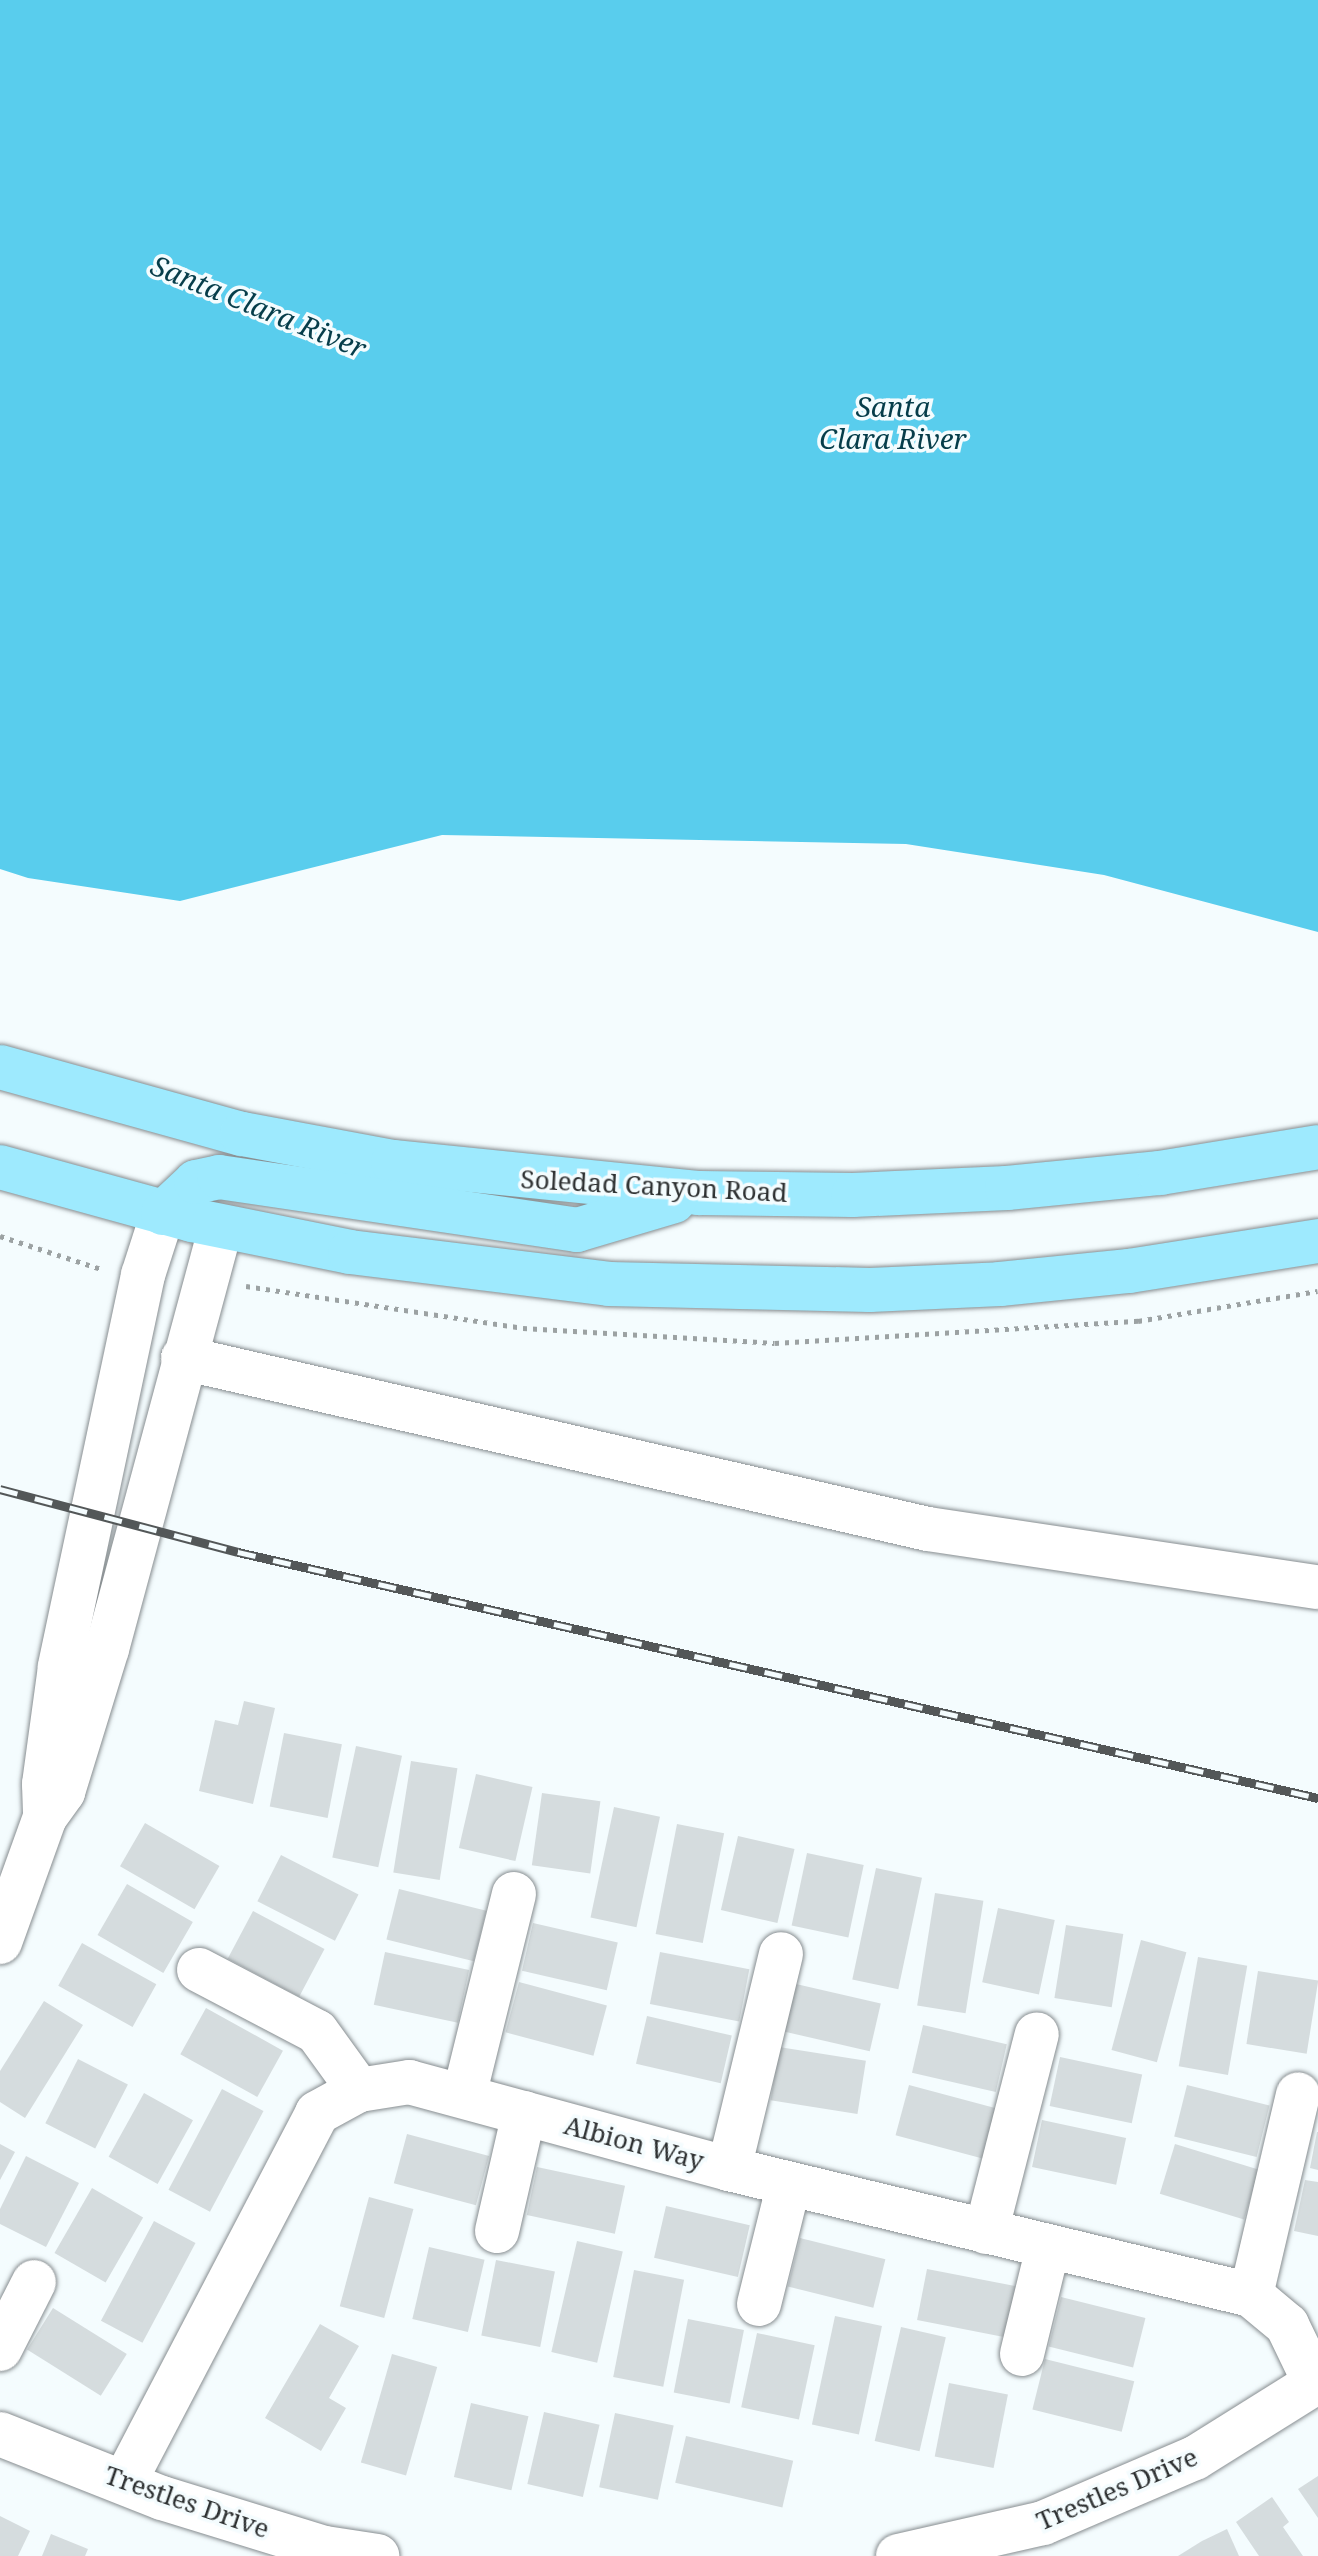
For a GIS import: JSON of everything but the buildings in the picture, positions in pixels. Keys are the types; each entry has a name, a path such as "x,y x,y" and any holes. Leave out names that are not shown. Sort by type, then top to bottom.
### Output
{"main road":[{"name":"Soledad Canyon Road","path":"0,1067 242,1134 393,1162 699,1193 853,1195 1007,1188 1160,1173 1318,1147"},
{"path":"0,1167 221,1227 478,1271 753,1290 1000,1284 1129,1271 1318,1241"},
{"path":"163,1213 196,1182 219,1177 577,1230 699,1193"}],"street":[{"path":"45,1817 44,1784 60,1667 143,1275 163,1213"},
{"path":"0,1942 45,1817 63,1792 107,1649 183,1358 221,1227"},
{"path":"183,1358 928,1529 1318,1587"},
{"path":"464,2096 514,1894"},
{"path":"729,2169 781,1954"},
{"path":"199,1970 317,2032 359,2090"},
{"path":"986,2232 1037,2034"},
{"name":"Albion Way","path":"125,2481 317,2113 359,2090 409,2082 729,2169 1251,2295 1287,2325 1317,2382"},
{"path":"1251,2295 1298,2094"},
{"path":"497,2231 524,2113"},
{"path":"759,2304 789,2184"},
{"path":"1022,2354 1048,2247"},
{"path":"0,2349 34,2282"},
{"name":"Trestles Drive","path":"898,2556 1043,2523 1195,2458 1317,2382"},
{"name":"Trestles Drive","path":"0,2434 125,2481 325,2548 377,2556"}],"water":[{"name":"Santa Clara River","path":"0,0 1318,0 1318,932 1104,875 906,844 442,835 180,901 28,878 0,869"}],"railway":[{"path":"0,1489 238,1552 1318,1798"}]}
